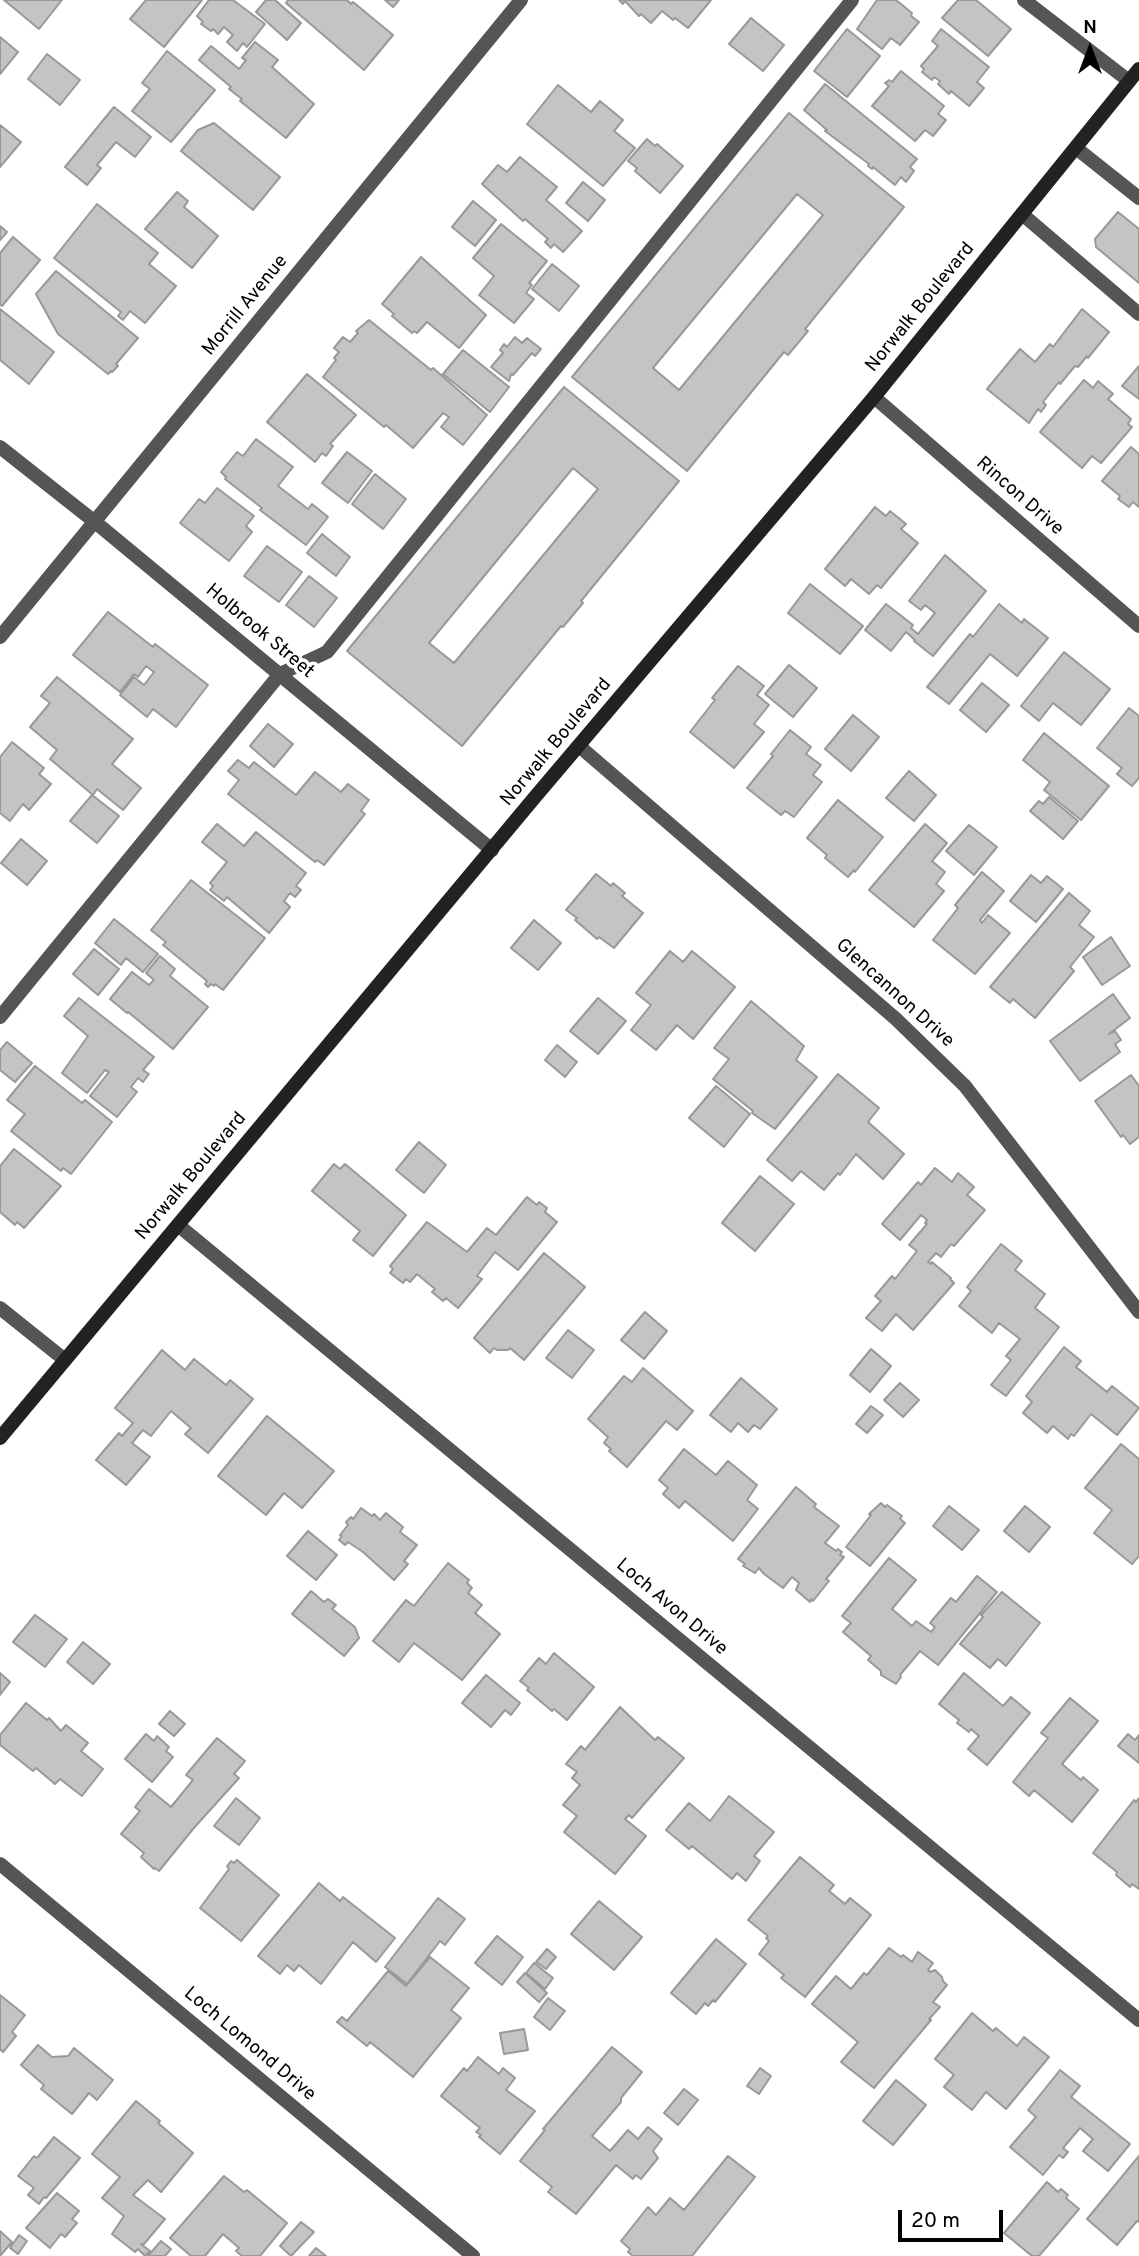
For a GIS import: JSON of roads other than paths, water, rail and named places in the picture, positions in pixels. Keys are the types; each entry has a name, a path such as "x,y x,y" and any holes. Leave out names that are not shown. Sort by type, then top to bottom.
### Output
{"main road":[{"name":"Norwalk Boulevard","path":"0,1438 874,397 1139,69"}],"street":[{"name":"Morrill Avenue","path":"0,637 521,0"},
{"path":"0,1017 280,674 327,652 852,0"},
{"path":"1024,0 1129,81"},
{"path":"1076,148 1139,198"},
{"path":"1022,214 1139,314"},
{"name":"Rincon Drive","path":"874,397 1139,626"},
{"name":"Holbrook Street","path":"0,447 95,522 492,850"},
{"name":"Glencannon Drive","path":"579,746 896,1018 965,1086 1139,1312"},
{"name":"Loch Avon Drive","path":"178,1224 1139,2020"},
{"path":"0,1308 65,1360"},
{"name":"Loch Lomond Drive","path":"0,1864 473,2256"}]}
